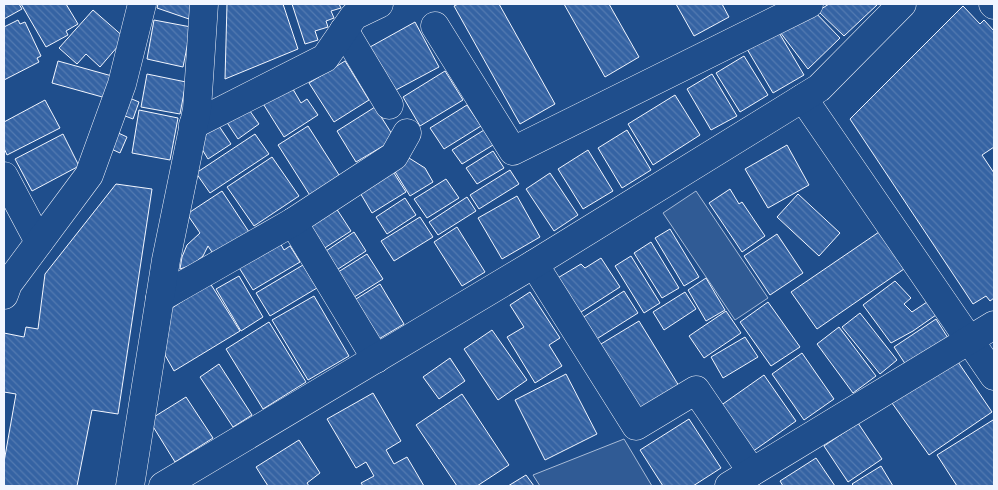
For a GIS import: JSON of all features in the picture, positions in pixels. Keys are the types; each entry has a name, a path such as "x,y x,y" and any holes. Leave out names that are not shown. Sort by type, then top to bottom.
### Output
{"street":[{"path":"4,295 8,284 89,175 122,84 142,4"},
{"path":"130,486 166,260 197,109 204,4"},
{"path":"193,125 325,58 354,16 380,4"},
{"path":"435,26 513,151 809,4"},
{"path":"163,486 534,264 819,88 902,4"},
{"path":"344,30 390,105"},
{"path":"803,98 994,376"},
{"path":"160,298 293,222 394,156 407,133"},
{"path":"4,176 39,242"},
{"path":"293,222 376,358"},
{"path":"534,264 636,426 696,390 752,472"},
{"path":"729,486 994,325"}],"shaded area":[{"path":"696,191 768,298 735,320 663,213"},
{"path":"624,439 652,486 540,486 533,475"}],"building":[{"path":"4,4 19,4 22,9 4,19"},
{"path":"21,4 66,4 78,24 66,31 68,35 46,47"},
{"path":"158,4 193,4 189,19 157,8"},
{"path":"227,4 283,4 298,49 225,79"},
{"path":"292,4 339,4 341,8 331,11 334,18 326,21 328,27 315,31 318,40 305,44"},
{"path":"458,4 499,4 555,104 520,124 454,6"},
{"path":"564,4 609,4 639,57 605,77"},
{"path":"676,4 722,4 729,17 694,36"},
{"path":"829,4 878,4 844,36 818,11"},
{"path":"963,6 980,24 984,20 994,31 994,147 982,155 994,173 994,298 990,301 986,296 973,304 850,119"},
{"path":"812,9 840,38 808,69 780,32"},
{"path":"93,10 125,38 100,67 86,54 77,64 59,48"},
{"path":"18,20 20,24 25,22 41,56 37,58 39,62 4,80 4,27"},
{"path":"154,20 191,27 183,67 147,59"},
{"path":"415,22 439,67 394,91 370,47"},
{"path":"778,31 804,75 773,93 747,49"},
{"path":"744,56 768,95 740,112 716,73"},
{"path":"58,61 112,76 106,98 52,83"},
{"path":"345,61 369,100 334,122 309,83"},
{"path":"445,71 463,100 420,126 403,97"},
{"path":"147,74 186,82 180,114 141,107"},
{"path":"712,74 737,116 711,130 687,89"},
{"path":"290,84 301,103 307,99 318,115 284,137 262,102"},
{"path":"675,95 700,135 653,165 628,124"},
{"path":"127,97 139,102 133,119 120,114"},
{"path":"45,100 60,128 7,155 4,148 4,122"},
{"path":"245,104 259,124 238,139 224,118"},
{"path":"467,105 481,126 444,149 430,128"},
{"path":"375,107 395,139 356,162 337,131"},
{"path":"139,110 178,118 170,160 132,153"},
{"path":"213,117 231,144 208,159 200,146"},
{"path":"308,126 341,178 311,197 278,145"},
{"path":"484,130 493,145 462,164 452,150"},
{"path":"627,130 651,170 622,188 598,148"},
{"path":"114,131 127,137 120,153 107,147"},
{"path":"63,134 79,166 32,191 15,159"},
{"path":"255,134 269,154 210,193 196,173"},
{"path":"787,145 809,185 768,208 745,169"},
{"path":"588,150 613,191 583,209 558,169"},
{"path":"493,151 504,168 477,184 466,168"},
{"path":"272,157 299,196 254,226 227,187"},
{"path":"409,158 425,168 433,182 410,196 394,170"},
{"path":"392,170 406,192 372,213 359,191"},
{"path":"510,170 519,184 479,209 470,195"},
{"path":"550,173 578,215 554,231 526,189"},
{"path":"446,179 459,198 427,218 414,199"},
{"path":"116,184 152,189 118,414 92,410 77,486 4,486 4,462 16,394 4,392 4,333 24,337 26,327 38,329 45,274"},
{"path":"730,189 739,204 742,202 765,236 742,252 709,203"},
{"path":"222,191 249,232 214,255 208,246 203,256 192,265 180,269 187,245 200,233 187,214"},
{"path":"798,194 840,233 819,256 777,217"},
{"path":"517,196 540,237 502,259 478,218"},
{"path":"467,197 476,211 438,235 429,222"},
{"path":"405,198 416,215 387,234 376,217"},
{"path":"336,208 351,231 320,251 305,228"},
{"path":"420,217 433,237 394,261 381,241"},
{"path":"457,227 485,272 462,286 434,242"},
{"path":"670,229 699,277 684,286 655,238"},
{"path":"354,232 366,251 335,271 323,253"},
{"path":"879,232 904,269 817,329 791,292"},
{"path":"777,234 803,273 770,295 744,256"},
{"path":"279,241 284,250 290,246 300,262 253,290 238,266"},
{"path":"651,242 679,288 662,298 634,253"},
{"path":"367,254 383,279 351,299 335,274"},
{"path":"631,256 660,303 644,313 615,266"},
{"path":"601,258 620,287 578,314 556,279 581,264 585,268"},
{"path":"303,265 317,288 270,316 256,293"},
{"path":"239,276 263,317 241,331 216,289"},
{"path":"706,278 725,310 706,321 688,290"},
{"path":"895,281 911,298 904,304 912,312 927,302 936,315 891,343 863,305"},
{"path":"210,283 240,331 174,371 165,355 169,310"},
{"path":"380,284 404,324 372,343 348,304"},
{"path":"624,291 638,313 595,340 582,318"},
{"path":"530,292 560,338 549,345 562,366 535,383 507,337 524,327 510,305"},
{"path":"685,292 696,309 664,330 653,312"},
{"path":"314,296 349,356 308,380 272,320"},
{"path":"768,302 800,347 771,366 740,322"},
{"path":"726,311 741,333 704,358 689,336"},
{"path":"860,313 897,360 880,374 842,327"},
{"path":"936,319 948,338 906,365 894,347"},
{"path":"639,321 679,386 636,412 596,347"},
{"path":"269,322 306,382 263,409 226,349"},
{"path":"839,327 876,376 853,393 817,344"},
{"path":"492,330 527,380 498,400 464,349"},
{"path":"745,337 758,357 723,378 711,357"},
{"path":"802,353 834,399 804,420 772,374"},
{"path":"450,358 465,381 439,399 423,377"},
{"path":"956,359 992,412 929,455 892,403"},
{"path":"219,364 252,415 233,427 200,377"},
{"path":"566,374 597,434 545,460 515,400"},
{"path":"764,375 796,421 752,452 720,406"},
{"path":"373,393 401,441 386,450 394,464 407,457 424,486 363,486 361,483 374,476 366,462 356,468 327,419"},
{"path":"462,394 509,465 477,486 457,486 416,425"},
{"path":"186,397 213,438 175,462 149,420"},
{"path":"689,419 721,468 693,486 663,486 640,450"},
{"path":"993,420 994,486 957,486 937,455"},
{"path":"858,423 882,459 848,482 824,446"},
{"path":"299,440 320,473 307,483 309,486 268,486 256,467"},
{"path":"816,458 835,486 783,486 780,481"},
{"path":"881,466 893,486 854,486 852,484"},
{"path":"526,475 534,486 508,486"}]}
